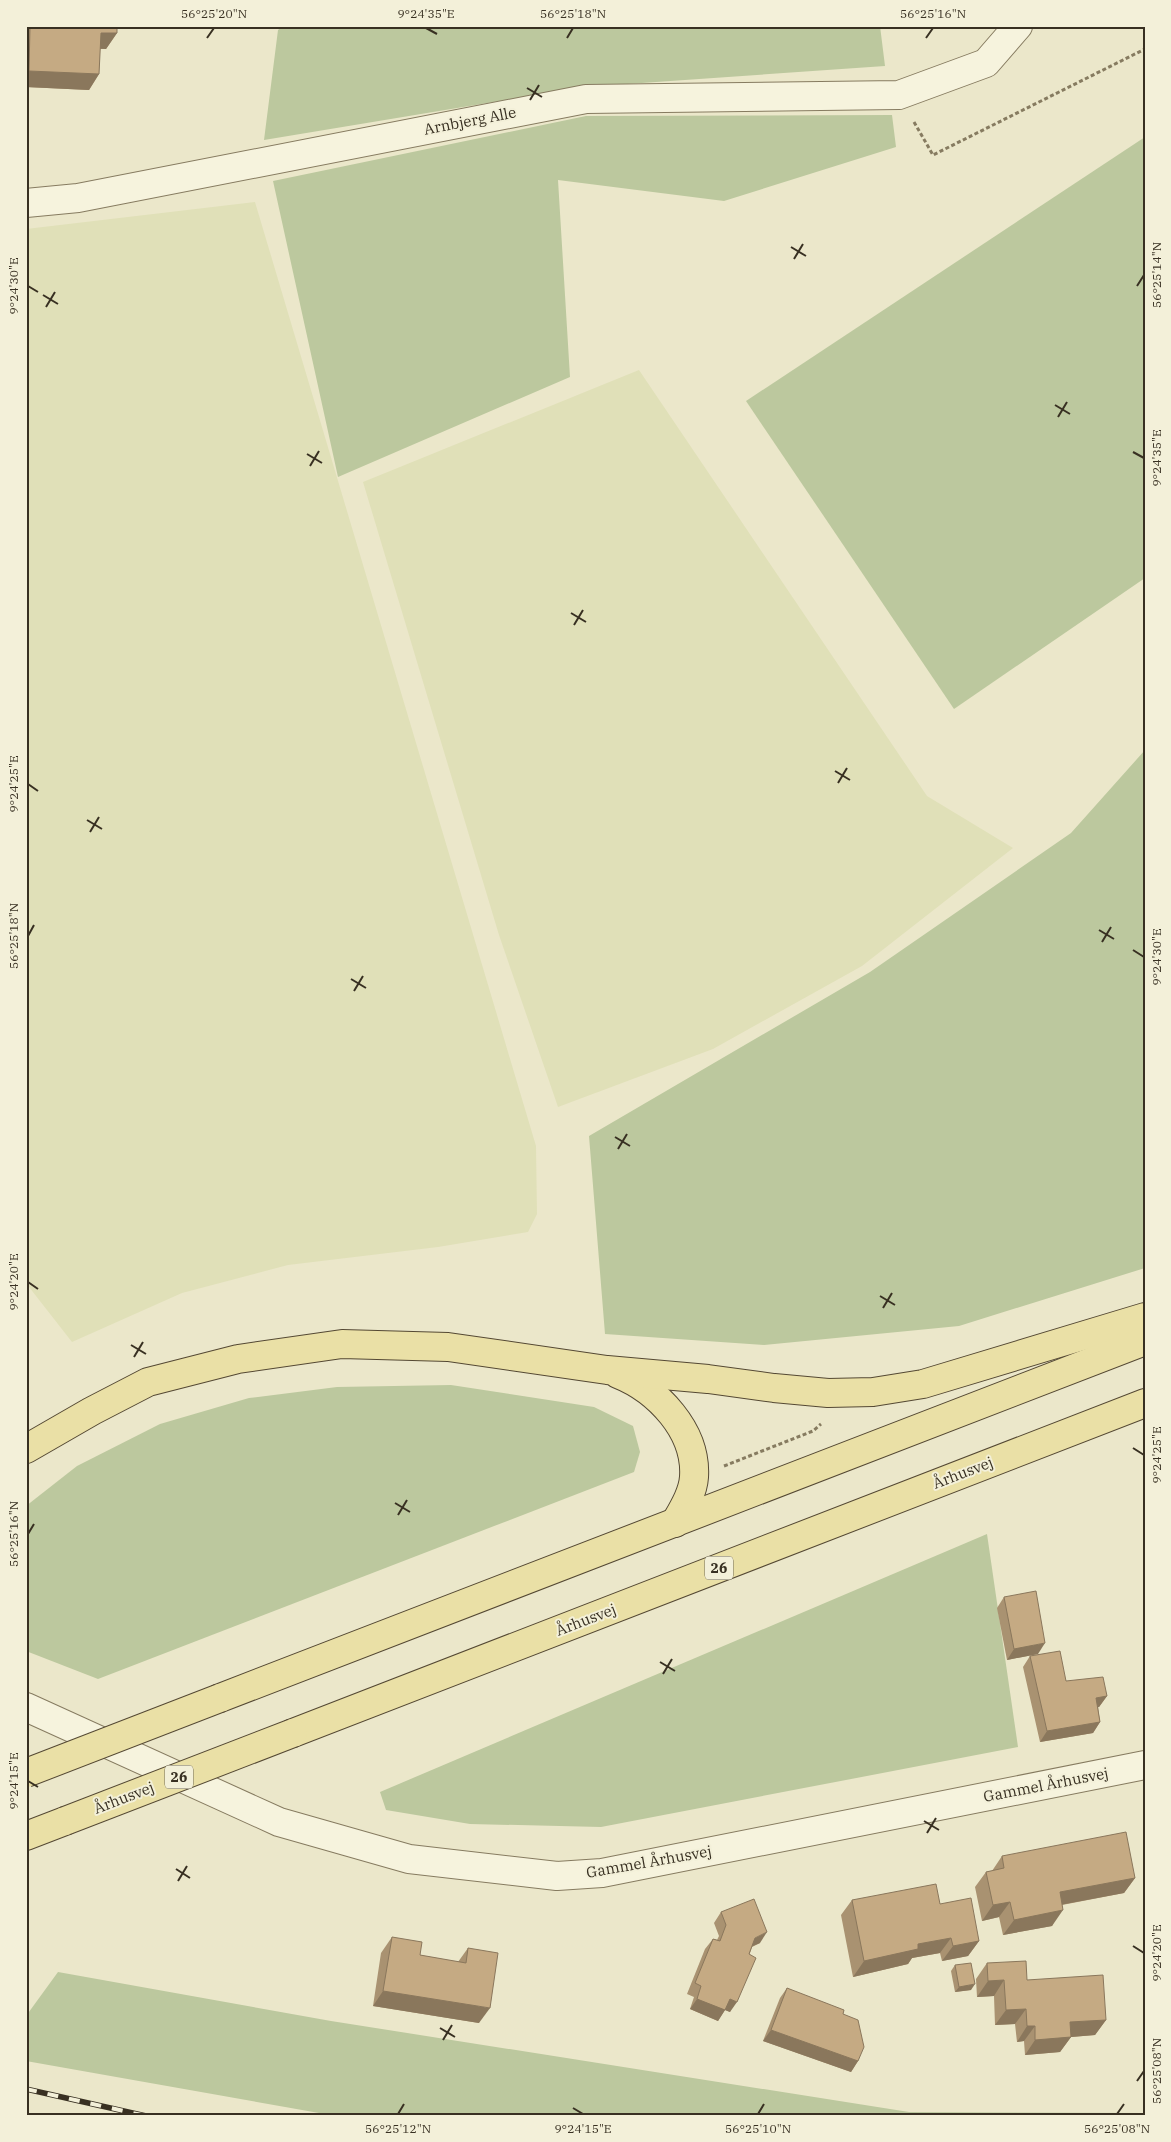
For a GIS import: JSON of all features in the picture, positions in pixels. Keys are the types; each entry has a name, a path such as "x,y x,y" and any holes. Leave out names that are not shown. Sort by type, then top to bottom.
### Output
{"main road":[{"path":"26,1449 92,1411 148,1382 238,1359 342,1344 448,1347 608,1370 828,1393 873,1392 923,1384 1145,1317"},
{"path":"26,1773 1145,1341"},
{"path":"608,1370 633,1382 668,1408 682,1426 690,1447 694,1478 687,1501 675,1523"},
{"name":"Århusvej","path":"26,1836 1145,1403"}],"street":[{"name":"Arnbjerg Alle","path":"26,204 78,198 586,99 899,95 986,63 1018,26"},
{"name":"Gammel Århusvej","path":"26,1707 278,1822 409,1859 557,1876 602,1873 1145,1765"}],"path":[{"path":"899,95 933,155 1145,49"},
{"path":"694,1478 813,1431 822,1422 826,1414 828,1393"}],"green space":[{"path":"283,26 880,26 885,66 584,87 264,140 278,30"},
{"path":"892,115 896,147 724,201 558,180 570,377 338,477 273,181 586,116"},
{"path":"1145,137 1145,578 954,709 746,401"},
{"path":"255,202 536,1146 537,1214 528,1232 438,1247 288,1265 182,1293 72,1342 29,1287 26,1279 26,229"},
{"path":"639,370 927,796 1013,848 862,966 713,1049 558,1107 499,935 363,482"},
{"path":"1145,750 1145,1268 959,1326 764,1345 605,1334 589,1136 870,972 1071,833"},
{"path":"451,1385 594,1407 633,1426 640,1452 634,1472 98,1679 26,1651 26,1506 77,1466 160,1424 249,1398 337,1387"},
{"path":"987,1534 1018,1747 601,1827 470,1824 386,1810 380,1792"},
{"path":"58,1972 331,2021 909,2112 1145,2113 1145,2116 336,2116 26,2061 26,2016"}],"building":[{"path":"30,26 117,26 117,33 101,33 99,74 29,71"},
{"path":"1036,1591 1045,1643 1014,1649 1004,1597"},
{"path":"1060,1651 1066,1681 1103,1677 1107,1696 1096,1698 1100,1722 1047,1731 1030,1656"},
{"path":"1126,1832 1135,1878 1060,1892 1063,1910 1014,1920 1010,1902 993,1905 986,1872 1004,1868 1002,1856"},
{"path":"936,1884 940,1904 971,1898 979,1941 953,1946 951,1938 918,1944 918,1949 864,1961 852,1900"},
{"path":"754,1899 767,1932 755,1938 749,1954 756,1958 737,2002 730,1999 725,2010 697,1999 701,1986 695,1983 713,1939 720,1941 726,1925 721,1912"},
{"path":"392,1937 422,1942 420,1955 466,1963 468,1948 498,1953 490,2008 383,1991"},
{"path":"1026,1961 1027,1980 1103,1975 1106,2020 1070,2022 1071,2037 1035,2040 1035,2026 1027,2026 1026,2009 1006,2010 1004,1980 988,1981 987,1963"},
{"path":"971,1963 975,1984 959,1987 955,1965"},
{"path":"787,1988 844,2010 843,2014 858,2020 864,2047 858,2061 771,2030"}],"railway":[{"path":"26,2089 146,2116"}]}
